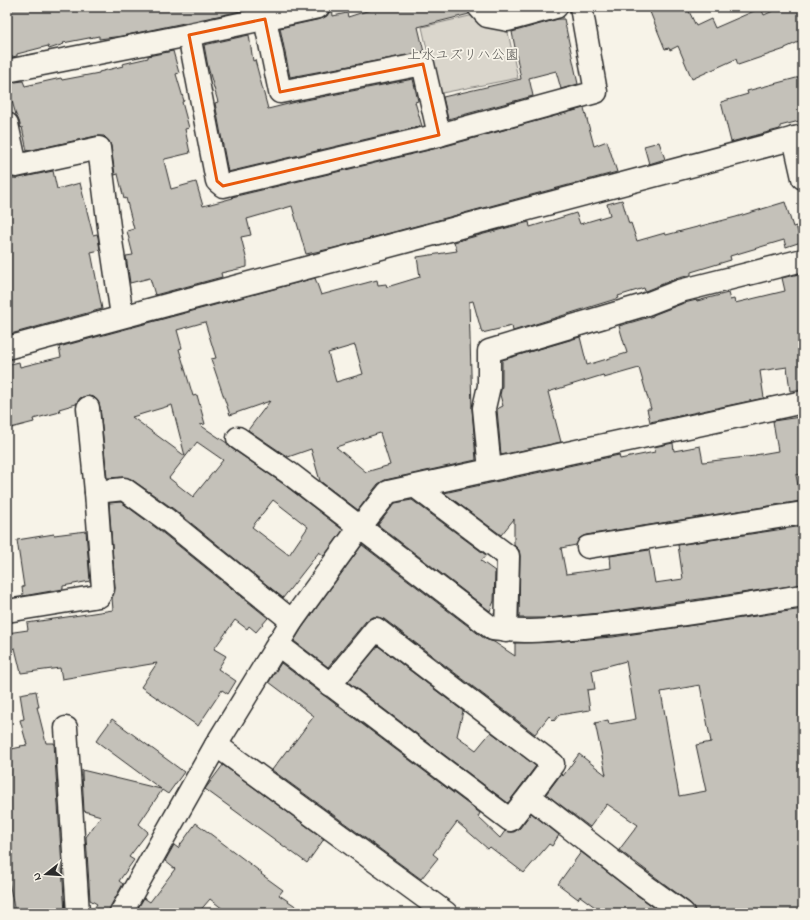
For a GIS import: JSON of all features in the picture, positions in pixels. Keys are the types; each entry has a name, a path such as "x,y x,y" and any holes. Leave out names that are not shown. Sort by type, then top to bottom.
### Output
{"street":[{"path":"7,71 189,35 318,7"},
{"path":"479,7 487,16 508,20 556,7"},
{"path":"189,35 217,181 224,186 439,135 596,92 581,7"},
{"path":"265,19 280,92 423,64 439,135"},
{"path":"7,124 16,166 99,148 122,316"},
{"path":"7,348 122,316 799,137 803,178"},
{"path":"490,470 484,408 489,386 489,352 644,305 680,291 803,260"},
{"path":"121,913 216,745 277,644 360,527 388,492 803,402"},
{"path":"7,611 99,596 103,589 88,408"},
{"path":"238,438 289,473 493,629 506,631 540,631 612,624 803,596"},
{"path":"416,487 508,556 506,631"},
{"path":"96,492 124,489 167,520 292,621"},
{"path":"588,547 803,513"},
{"path":"277,644 330,685 510,820 553,764 376,629 330,685"},
{"path":"66,728 78,913"},
{"path":"216,745 446,913"},
{"path":"529,796 633,877 683,913"}],"highlighted area":[{"path":"265,19 280,92 423,64 439,135 223,186 217,181 189,35"}],"green space":[{"name":"上水ユズリハ公園","path":"474,15 477,20 488,28 507,28 518,78 437,94 422,27"}],"building":[{"path":"7,7 245,7 246,10 122,36 99,39 99,36 63,43 64,44 49,49 48,46 7,58"},
{"path":"330,7 332,7 333,16 347,13 348,17 379,7 467,7 469,14 418,27 424,52 290,77 280,28 321,19 327,16 330,11"},
{"path":"648,7 687,7 696,26 711,19 715,28 761,8 764,15 782,7 803,7 803,40 785,49 738,65 736,59 692,79 678,46 670,50 669,48 665,49"},
{"path":"558,19 564,19 578,84 561,89 556,71 529,78 533,96 448,119 443,97 521,79 512,32"},
{"path":"249,35 253,61 255,60 268,109 413,79 418,101 415,102 422,126 228,172 215,103 218,102 208,67 204,45"},
{"path":"173,51 179,73 176,74 184,101 182,102 189,128 185,129 190,153 165,159 164,161 171,189 196,182 203,206 233,198 232,197 442,147 584,108 594,146 607,141 617,172 334,248 306,254 292,206 247,219 251,235 241,237 247,267 221,273 222,277 155,295 150,278 130,283 126,256 133,255 127,231 134,229 126,198 124,199 118,174 115,175 109,141 104,136 96,136 27,151 22,127 21,128 12,101 7,102 7,83 23,81 25,86 61,78 62,80 99,73 123,66 122,64 148,58 148,56"},
{"path":"800,77 803,87 803,120 780,126 780,129 731,142 721,102 748,94 747,91"},
{"path":"659,142 665,159 649,164 644,146"},
{"path":"53,171 57,189 80,183 93,235 97,234 98,237 100,250 91,252 102,309 7,335 7,175 13,178 19,178"},
{"path":"622,200 629,224 631,223 637,241 736,217 785,202 793,227 796,226 801,242 786,247 784,240 730,256 731,260 691,272 691,275 675,279 645,291 644,288 618,296 619,298 513,331 512,326 482,333 473,301 469,302 472,409 476,460 385,480 378,484 358,510 320,481 311,449 288,457 248,430 270,401 230,415 211,359 216,358 205,322 177,330 182,348 179,349 193,396 197,395 205,424 200,425 282,483 343,530 324,556 319,552 283,598 175,510 131,479 123,477 107,478 100,407 98,401 94,397 86,396 80,398 76,404 59,409 60,412 33,419 34,422 7,429 7,365 19,362 20,367 61,357 59,347 315,278 321,295 377,280 378,285 386,284 387,287 420,277 417,257 457,251 454,242 529,222 530,227 576,213 580,224 610,215 607,204","holes":["355,345 363,374 336,382 328,353","172,405 185,456 132,417","380,433 390,465 366,472 336,447","197,442 223,460 193,497 169,478","273,500 308,527 289,555 252,527"]},
{"path":"803,273 803,389 790,391 787,367 760,371 764,398 650,422 647,409 651,409 639,368 604,378 603,375 548,392 561,442 501,455 497,409 503,406 500,395 502,386 502,360 580,337 587,365 627,353 619,326 653,316 684,303 728,293 730,300 734,299 735,303 785,291 782,278"},
{"path":"800,417 803,433 803,474 796,475 801,501 586,535 580,538 576,545 561,548 566,574 611,568 610,556 649,550 655,583 683,579 678,545 803,526 803,584 610,612 549,618 519,618 520,556 519,550 514,545 514,519 501,535 444,493 619,455 620,459 655,452 654,447 673,443 674,451 700,446 703,462 755,456 778,451 773,421"},
{"path":"412,500 486,555 481,561 495,571 494,601 490,611 378,525 395,503"},
{"path":"121,502 159,530 268,618 256,632 249,626 247,629 235,620 214,649 226,656 218,669 236,681 228,694 222,690 198,726 141,687 157,663 62,679 60,668 21,673 15,648 7,650 7,633 28,630 27,623 113,610 112,598 115,588 109,503"},
{"path":"86,531 90,581 63,586 63,589 23,596 22,587 24,587 17,540"},
{"path":"362,545 485,639 494,642 515,656 515,643 613,637 803,609 803,913 695,913 694,908 690,903 619,850 638,825 607,804 590,827 546,794 561,774 563,776 579,754 606,775 595,723 608,720 609,724 636,719 626,661 592,670 595,689 587,690 590,710 559,715 554,721 549,716 535,734 384,619 372,617 366,621 328,667 294,641","holes":["700,685 711,742 696,745 706,791 679,796 661,692"]},
{"path":"378,646 463,711 457,736 476,750 491,732 536,766 508,803 348,682"},
{"path":"281,663 480,813 478,817 500,838 505,831 514,832 520,828 531,813 559,835 552,846 549,844 524,873 490,847 488,849 457,822 433,854 438,858 421,879 272,770 314,716 269,682"},
{"path":"36,691 39,707 37,707 46,743 54,743 65,913 15,913 7,871 7,750 27,745 20,720 24,719 20,694"},
{"path":"112,719 184,772 168,794 162,790 139,824 148,832 129,857 134,860 119,881 123,884 110,907 109,913 91,913 97,904 90,900 86,837 101,816 84,811 82,770 161,789 96,741"},
{"path":"223,765 324,839 307,863 205,789"},
{"path":"196,823 283,890 279,895 306,913 228,913 210,899 198,913 135,913 144,898 150,902 175,869 165,861 174,845 178,848"},
{"path":"581,852 662,913 603,913 580,896 578,899 558,884"}]}
